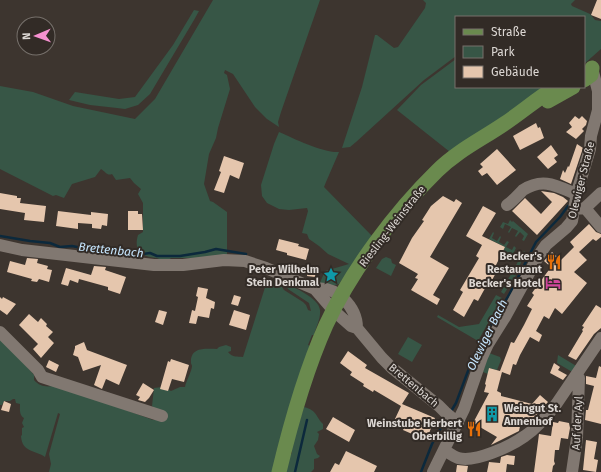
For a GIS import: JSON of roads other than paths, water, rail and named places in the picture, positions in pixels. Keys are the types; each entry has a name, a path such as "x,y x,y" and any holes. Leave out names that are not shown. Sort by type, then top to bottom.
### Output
{"main road":[{"name":"Riesling-Weinstraße","path":"504,124 555,88"},
{"name":"Riesling-Weinstraße","path":"279,472 297,403 317,346 341,297 376,242 425,183 462,150 504,124 571,88"}],"street":[{"name":"Olewiger Straße","path":"433,472 444,450 451,418 468,400 482,357 488,345 539,255 546,245 571,223 580,209 576,194 590,149 591,136 598,110 598,91 590,70"},
{"path":"507,205 523,190 540,184 550,183 576,194"},
{"path":"601,193 580,209 601,227"},
{"name":"Brettenbach","path":"0,245 22,250 154,265 183,265 224,260 245,261 266,268 315,289 334,311 351,326 357,328 387,363 439,406 451,418"},
{"name":"Brettenbach","path":"315,289 323,288 330,290 341,297 352,311 357,321 357,328"},
{"path":"0,332 38,370 42,377 162,416"},
{"path":"444,450 458,458 474,458 498,450 521,439 551,411 577,376 586,359 601,338"},
{"name":"Auf der Ayl","path":"572,472 577,446 579,378 577,376"}],"waterway":[{"name":"Olewiger Bach","path":"450,413 456,403 481,342 509,295 536,242 560,217 568,206"},
{"name":"Brettenbach","path":"0,236 50,243 60,247 72,246 87,249 95,246 102,251 124,252 129,254 139,251 143,254 150,253 157,256 180,256 216,249 246,254"},
{"name":"Olewiger Bach","path":"421,472 432,444 446,419"},
{"name":"Brettenbach","path":"295,472 307,420"}],"place":[{"name":"Becker's Restaurant","path":"554,262"},
{"name":"Peter Wilhelm Stein Denkmal","path":"331,275"},
{"name":"Becker's Hotel","path":"553,283"},
{"name":"Weingut St. Annenhof","path":"492,414"},
{"name":"Weinstube Herbert Oberbillig","path":"474,429"}]}
